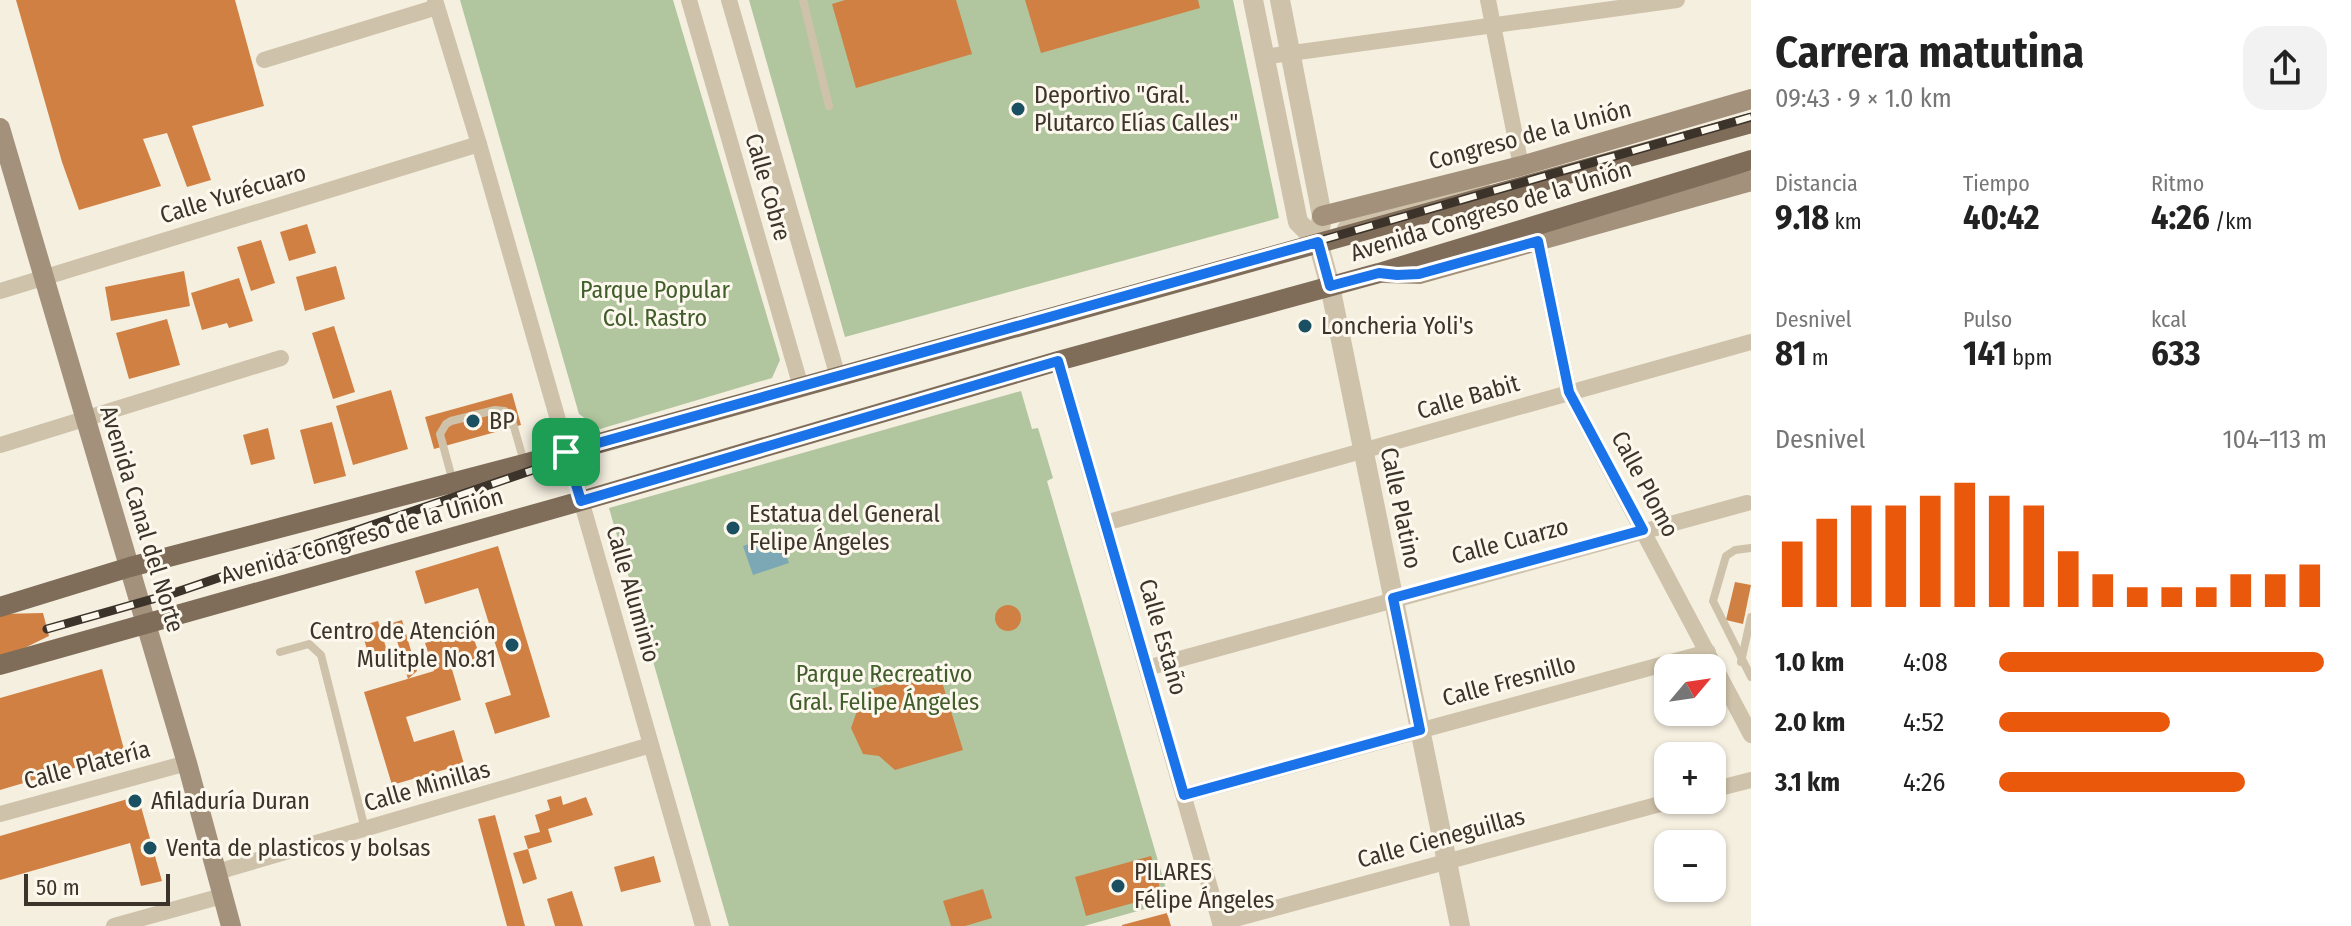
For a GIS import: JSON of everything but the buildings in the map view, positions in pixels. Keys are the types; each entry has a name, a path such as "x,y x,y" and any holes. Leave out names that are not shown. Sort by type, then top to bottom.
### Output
{"main road":[{"name":"Congreso de la Unión","path":"1322,216 1521,166 1751,99"},
{"name":"Avenida Congreso de la Unión","path":"0,607 130,567 524,464 1751,123"},
{"name":"Avenida Canal del Norte","path":"0,130 187,763 231,926"},
{"name":"Avenida Congreso de la Unión","path":"0,665 581,501 1058,361 1379,273 1751,160"},
{"path":"1379,273 1419,274 1751,181"}],"street":[{"name":"Calle Cobre","path":"689,0 801,387"},
{"name":"Calle Cobre","path":"729,0 838,377"},
{"name":"Calle Platino","path":"1253,0 1298,222 1318,242"},
{"name":"Calle Platino","path":"1280,0 1322,216 1318,242 1330,286 1460,926"},
{"path":"1488,0 1521,166"},
{"path":"1263,57 1677,0"},
{"path":"264,60 436,3"},
{"name":"Calle Aluminio","path":"436,3 703,926"},
{"path":"1318,242 1379,214 1751,109"},
{"name":"Calle Yurécuaro","path":"0,291 479,144"},
{"name":"Calle Plomo","path":"1538,241 1569,392 1751,735"},
{"name":"Calle Babit","path":"1105,523 1751,342"},
{"path":"0,445 281,358"},
{"name":"Calle Estaño","path":"1058,361 1221,924"},
{"name":"Calle Cuarzo","path":"1147,668 1747,503"},
{"name":"Calle Fresnillo","path":"1184,795 1708,652"},
{"name":"Calle Minillas","path":"217,872 651,745"},
{"name":"Calle Platería","path":"0,814 187,763"},
{"path":"1726,786 1751,780"},
{"name":"Calle Cieneguillas","path":"1221,924 1654,806"},
{"path":"114,926 222,896"}],"lane":[{"path":"803,0 829,106"},
{"path":"453,483 440,434 451,421 495,410 505,411 512,420 524,464"},
{"path":"1751,548 1735,550 1726,556 1713,601 1751,677"},
{"path":"1741,662 1751,617"},
{"path":"280,652 309,644 321,655 365,829"}],"green space":[{"name":"Parque Popular Col. Rastro","path":"460,0 673,0 780,360 772,378 600,429 579,414"},
{"name":"Deportivo \"Gral. Plutarco Elías Calles\"","path":"749,0 1233,0 1279,218 845,337"},
{"name":"Parque Recreativo Gral. Felipe Ángeles","path":"1021,391 1032,429 1038,428 1053,478 1047,481 1170,902 1084,926 729,926 609,508"}],"water":[{"path":"779,534 789,563 753,575 743,546"}],"railway":[{"path":"47,629 174,593 603,446 1751,117"}],"place":[{"name":"Deportivo \"Gral. Plutarco Elías Calles\"","path":"1018,109"},
{"name":"Loncheria Yoli's","path":"1305,326"},
{"name":"BP","path":"473,421"},
{"name":"Estatua del General Felipe Ángeles","path":"733,528"},
{"name":"Centro de Atención Mulitple No.81","path":"512,645"},
{"name":"Afiladuría Duran","path":"135,801"},
{"name":"Venta de plasticos y bolsas","path":"150,848"},
{"name":"PILARES Félipe Ángeles","path":"1118,886"}],"route":[{"path":"1538,241 1569,392 1643,530 1393,598 1420,730 1184,795 1058,361 581,501 566,452 1318,242 1330,286 1379,273 1419,274 1538,241"}]}
